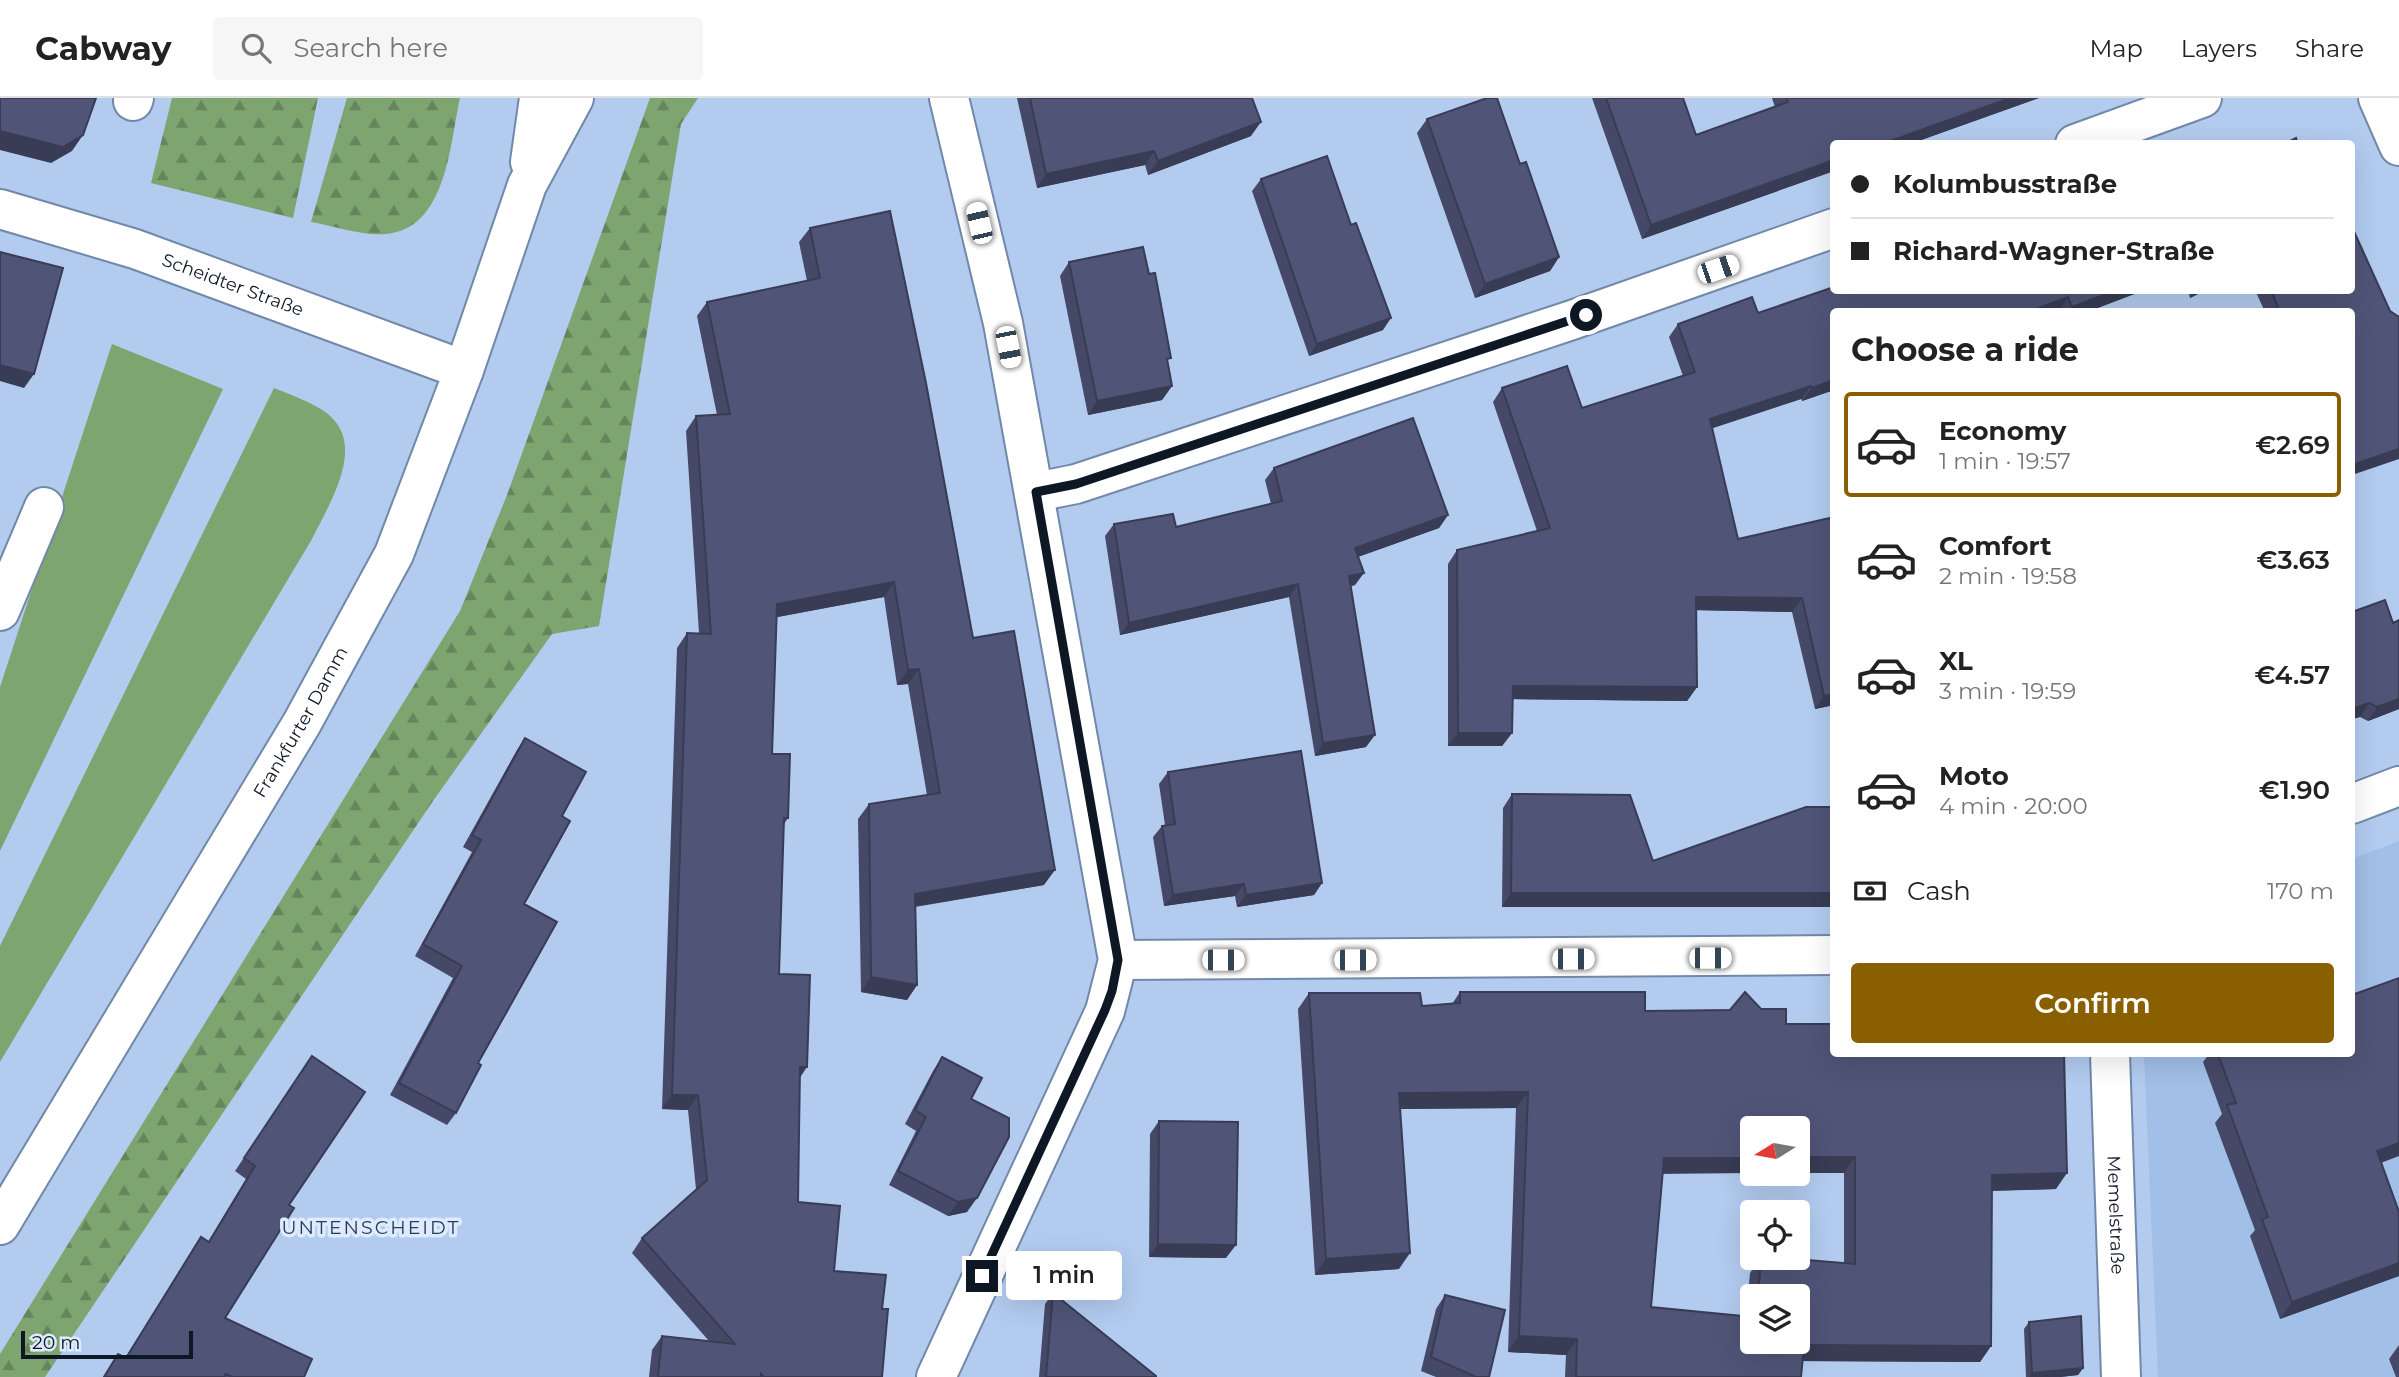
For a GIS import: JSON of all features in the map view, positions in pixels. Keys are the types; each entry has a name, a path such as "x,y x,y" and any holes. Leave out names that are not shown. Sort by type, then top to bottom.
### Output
{"street":[{"path":"527,185 538,98"},
{"path":"527,185 574,98"},
{"path":"936,1377 1105,1010 1118,960 1036,492 1003,323 949,98"},
{"path":"2086,140 2202,98"},
{"path":"2378,98 2399,146"},
{"name":"Frankfurter Damm","path":"0,1225 302,723 394,554 464,370 527,185"},
{"name":"Scheidter Straße","path":"0,209 135,249 464,370"},
{"path":"1036,492 1076,484 1520,338 1830,229"},
{"path":"0,611 44,507"},
{"path":"2355,803 2399,786"},
{"path":"1118,960 1830,955"},
{"name":"Memelstraße","path":"2110,1057 2121,1377"}],"shaded area":[{"path":"2399,841 2399,1377 2158,1377 2144,1057 2355,1057 2355,858"}],"green space":[{"path":"172,98 318,98 293,218 151,183"},
{"path":"347,98 460,98 442,181 433,201 421,217 406,229 376,234 311,222"},
{"path":"650,98 698,98 681,124 599,626 552,634 433,801 45,1377 0,1377 0,1354 460,611 507,495"},
{"path":"112,344 223,389 0,851 0,687"},
{"path":"274,388 314,405 335,421 343,436 345,452 337,488 312,539 0,1062 0,946"}],"building":[{"path":"0,98 96,98 83,135 63,147 0,131"},
{"path":"1030,98 1252,98 1261,122 1158,161 1154,151 1046,174"},
{"path":"1487,98 1497,98 1520,164 1526,162 1559,257 1485,284 1427,119"},
{"path":"1606,98 1683,98 1696,135 1788,102 1786,98 2010,98 1893,140 1830,140 1830,161 1651,225"},
{"path":"1327,156 1351,225 1356,223 1391,318 1317,344 1261,179"},
{"path":"890,211 926,383 973,638 1014,631 1055,870 915,894 917,985 871,977 869,804 940,793 919,669 908,670 894,582 777,604 772,754 790,754 788,818 784,818 779,974 810,975 807,1067 800,1067 798,1202 840,1206 834,1271 886,1275 882,1309 888,1309 882,1377 764,1377 761,1374 761,1377 658,1377 662,1336 735,1344 642,1238 707,1180 698,1095 672,1095 687,633 711,634 696,416 730,414 707,302 820,278 810,228"},
{"path":"2355,234 2390,311 2399,317 2399,449 2355,464 2355,308 2278,308 2273,294 2355,294"},
{"path":"1143,247 1149,274 1155,273 1171,358 1167,359 1172,386 1097,401 1069,262"},
{"path":"0,252 63,268 34,374 0,365"},
{"path":"1830,288 1830,294 2106,294 2072,307 2068,297 2039,308 1830,308 1830,381 1710,419 1738,539 1830,518 1830,695 1824,696 1802,598 1696,597 1697,687 1513,686 1512,733 1458,733 1457,550 1550,528 1502,388 1567,366 1582,408 1695,372 1678,324 1752,297 1758,313"},
{"path":"1413,418 1448,515 1355,548 1364,573 1349,576 1375,735 1323,743 1298,584 1129,623 1114,524 1173,514 1176,527 1282,501 1274,468"},
{"path":"2385,600 2393,623 2399,620 2399,699 2377,707 2369,703 2355,708 2355,611"},
{"path":"525,738 586,772 562,816 570,821 524,904 557,922 478,1063 481,1065 456,1113 399,1083 462,966 423,944 481,840 472,835"},
{"path":"1301,751 1322,883 1246,895 1244,884 1173,895 1162,826 1175,824 1168,772"},
{"path":"1512,794 1630,795 1653,861 1806,807 1830,807 1830,893 1511,893"},
{"path":"2399,978 2399,1143 2377,1151 2399,1212 2399,1263 2292,1302 2262,1219 2268,1217 2227,1105 2236,1103 2219,1057 2355,1057 2355,994"},
{"path":"1460,992 1645,992 1645,1011 1730,1010 1745,992 1761,1009 1786,1009 1786,1024 1830,1024 1830,1057 2064,1057 2067,1173 1992,1175 1991,1346 1810,1345 1810,1284 1759,1284 1760,1270 1810,1270 1810,1260 1855,1264 1855,1157 1810,1157 1810,1116 1740,1116 1740,1158 1664,1158 1651,1307 1740,1316 1740,1354 1803,1354 1801,1377 1576,1377 1577,1339 1519,1336 1528,1092 1399,1093 1410,1253 1326,1259 1309,993 1420,993 1422,1006 1460,1003"},
{"path":"312,1056 365,1092 289,1205 294,1208 225,1318 312,1359 304,1377 232,1377 226,1374 224,1377 104,1377 118,1354 126,1358 201,1237 209,1242 255,1166 244,1158"},
{"path":"942,1057 982,1078 971,1099 1009,1118 1009,1137 977,1198 958,1202 898,1171 926,1117 915,1110"},
{"path":"1159,1121 1238,1122 1236,1245 1158,1244"},
{"path":"1053,1293 1156,1376 1156,1377 1046,1377"},
{"path":"1445,1295 1505,1310 1489,1377 1476,1377 1431,1357"},
{"path":"2081,1316 2083,1368 2032,1373 2029,1322"}],"district":[{"name":"UNTENSCHEIDT","path":"371,1227"}],"route":[{"path":"982,1276 1105,1010 1118,960 1036,492 1076,484 1586,315"}]}
